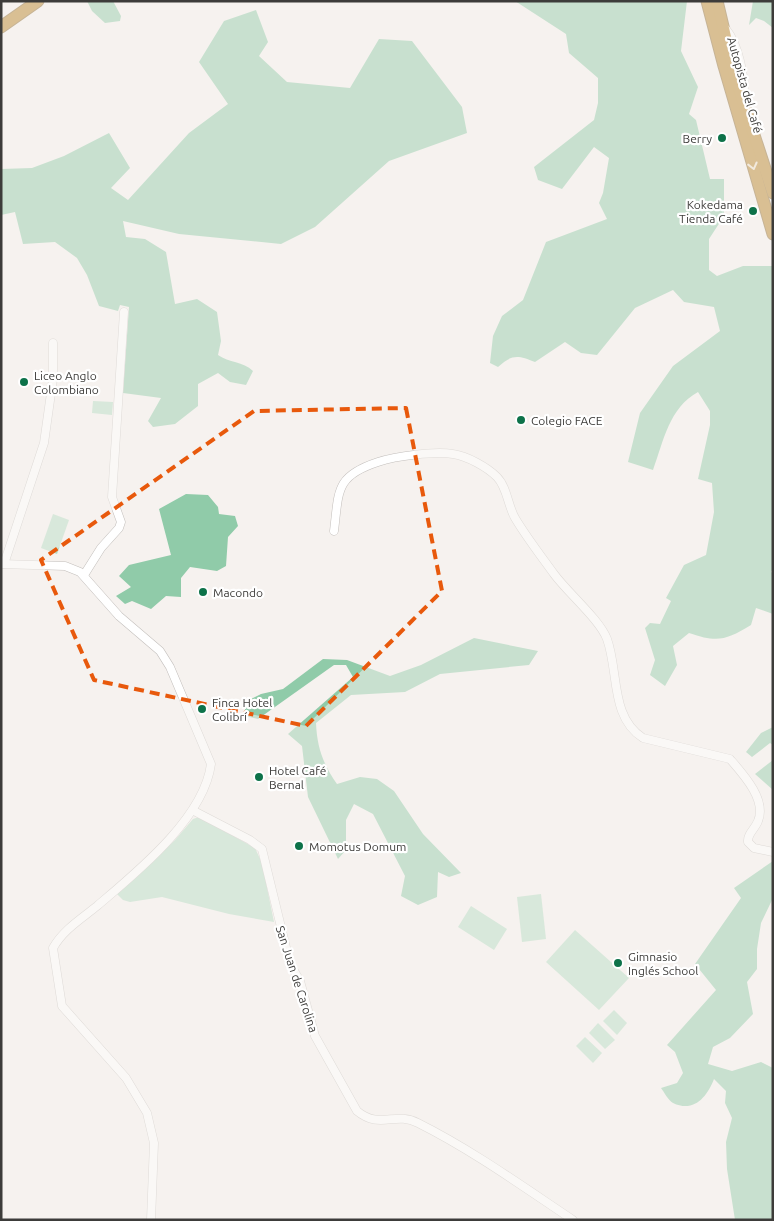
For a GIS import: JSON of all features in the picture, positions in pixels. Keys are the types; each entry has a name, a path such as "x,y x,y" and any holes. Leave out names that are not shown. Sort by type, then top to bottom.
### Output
{"highway":[{"path":"1,27 38,1"},
{"name":"Autopista del Café","path":"708,1 724,66 773,234"},
{"name":"Autopista del Café","path":"717,1 746,110 773,193"}],"street":[{"path":"84,575 101,548 119,528 121,522 112,496 124,312"},
{"path":"53,343 53,379 44,442 2,564 65,566 75,569 84,575 119,616 156,645 170,667 211,764 210,772 194,811 172,837 68,929 53,948 62,1006 126,1078 147,1113 154,1143 151,1220"},
{"path":"334,531 339,489 346,479 357,470 374,464 404,458 453,454 466,458 498,478 514,517 563,586 606,637 621,710 626,723 633,732 643,738 730,759 756,794 760,811 759,819 748,838 748,842 754,848 773,852"},
{"name":"San Juan de Carolina","path":"194,811 250,840 262,849 290,964 300,982 310,1023 357,1111 374,1121 399,1119 417,1122 507,1175 573,1220"}],"highlighted area":[{"path":"406,408 442,591 306,726 94,680 41,560 254,411"}],"green space":[{"path":"87,1 113,1 121,16 120,21 105,23 92,11"},
{"path":"515,1 687,1 681,51 698,87 689,114 696,120 710,179 724,179 724,216 709,239 709,270 717,276 743,266 773,266 773,569 771,572 773,573 773,614 756,608 751,625 728,637 715,639 689,633 673,646 677,665 665,686 650,675 655,660 645,628 650,623 660,624 671,601 666,598 684,565 706,555 714,512 712,483 698,479 710,425 710,411 698,392 680,407 674,416 664,436 653,470 628,462 640,413 673,366 720,331 714,307 684,302 673,290 635,308 597,355 581,353 565,342 535,362 515,357 498,367 490,363 493,336 502,316 523,300 546,242 607,219 599,203 603,193 609,158 594,147 562,189 538,180 534,167 594,120 598,103 598,78 569,53 566,34"},
{"path":"753,1 773,1 773,28 756,18 749,25"},
{"path":"256,10 268,42 259,56 287,82 350,88 379,39 412,41 462,107 467,133 389,161 315,227 281,244 179,234 123,221 126,237 145,239 166,252 175,304 197,299 217,312 221,341 218,355 245,365 253,371 246,385 230,382 218,373 198,384 198,406 175,424 153,427 148,421 161,398 123,393 129,307 120,305 118,311 99,306 87,275 77,258 55,242 23,244 15,212 1,215 1,169 32,168 64,156 109,133 130,168 111,188 128,200 189,133 228,104 199,62 224,21"},
{"path":"93,401 113,402 112,415 92,413"},
{"path":"186,494 208,495 218,507 219,514 235,516 238,526 228,537 226,566 217,571 190,567 181,578 181,597 166,596 151,609 132,601 125,604 116,596 131,587 119,576 129,565 171,555 159,509"},
{"path":"53,514 69,520 57,554 41,548"},
{"path":"474,638 538,651 529,665 440,674 405,692 351,695 316,723 322,755 337,784 360,777 377,779 394,791 423,834 461,873 449,877 438,872 437,897 418,905 401,896 405,876 373,814 354,804 346,820 346,850 338,859 308,797 302,746 288,734 353,677 346,665 334,665 258,719 245,716 245,702 261,694 283,689 323,659 347,660 390,676 421,665"},
{"path":"773,727 773,745 770,743 752,757 746,752 761,733"},
{"path":"773,760 773,790 755,774"},
{"path":"199,817 255,848 262,863 274,922 229,914 162,897 130,902 123,900 117,894 175,840 193,819"},
{"path":"773,861 773,898 761,923 757,949 757,969 747,982 753,1014 730,1038 713,1047 708,1064 732,1071 761,1062 773,1068 773,1220 735,1220 727,1169 726,1142 732,1118 725,1103 726,1091 714,1079 708,1092 699,1102 693,1105 681,1106 673,1103 661,1088 677,1083 683,1073 675,1052 667,1045 716,990 695,964 741,898 734,888"},
{"path":"541,894 546,939 522,942 517,897"},
{"path":"471,906 507,929 494,950 458,927"},
{"path":"575,930 629,978 599,1010 546,962"},
{"path":"614,1010 627,1023 617,1035 603,1021"},
{"path":"598,1023 615,1040 605,1049 589,1033"},
{"path":"585,1037 602,1053 593,1063 576,1046"}],"place":[{"name":"Berry","path":"722,138"},
{"name":"Kokedama Tienda Café","path":"753,211"},
{"name":"Liceo Anglo Colombiano","path":"24,382"},
{"name":"Colegio FACE","path":"521,420"},
{"name":"Macondo","path":"203,592"},
{"name":"Finca Hotel Colibrí","path":"202,709"},
{"name":"Hotel Café Bernal","path":"259,777"},
{"name":"Momotus Domum","path":"299,846"},
{"name":"Gimnasio Inglés School","path":"618,963"}]}
